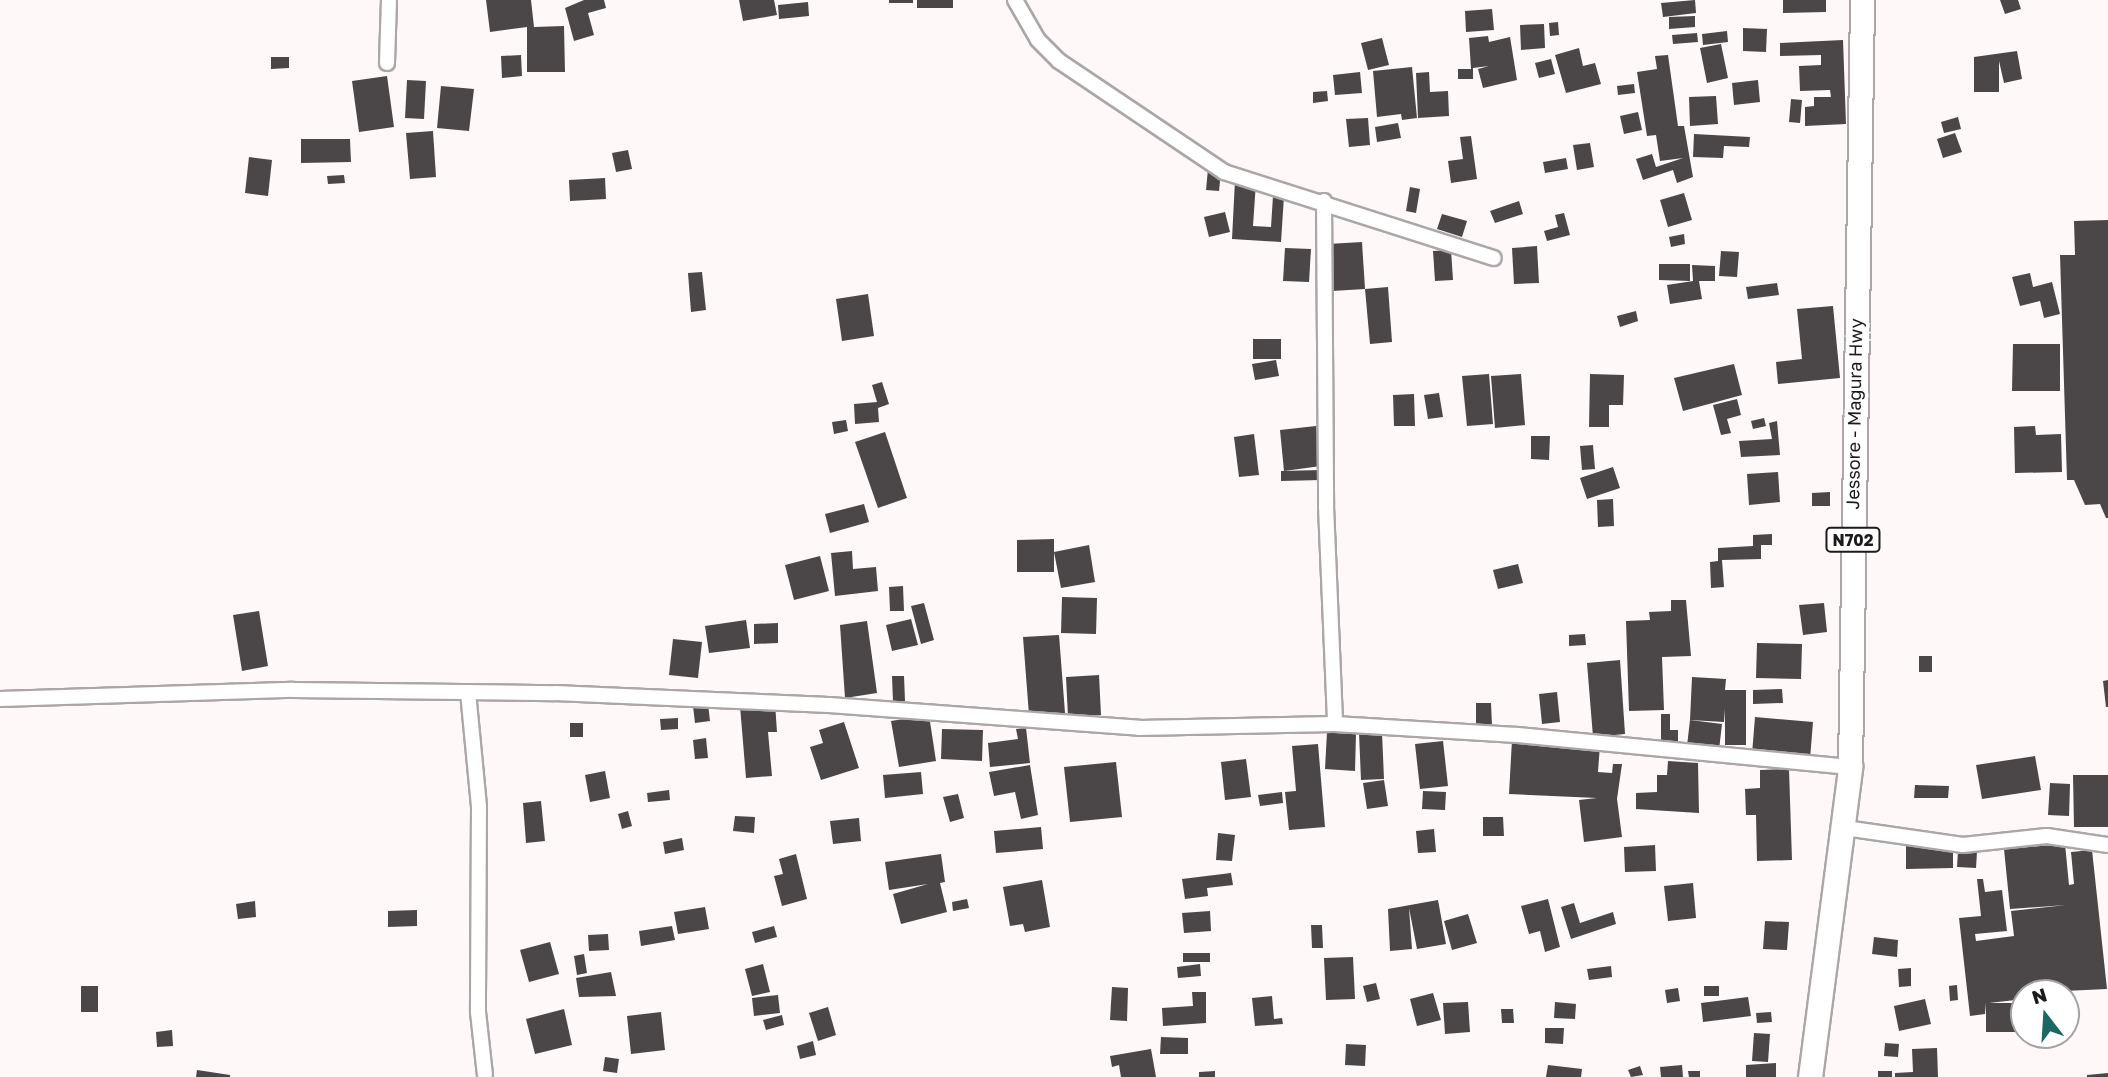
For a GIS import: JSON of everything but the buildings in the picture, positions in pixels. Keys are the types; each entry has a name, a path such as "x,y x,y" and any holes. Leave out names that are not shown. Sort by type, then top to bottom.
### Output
{"highway":[{"name":"Jessore - Magura Hwy","path":"1810,1077 1845,828 1850,767 1862,0"}],"street":[{"path":"387,63 389,0"},
{"path":"1014,0 1038,40 1059,61 1224,172 1324,201 1494,258"},
{"path":"1324,201 1326,506 1335,724"},
{"path":"0,699 293,690 468,692 829,705 1139,728 1335,724 1517,735 1850,767"},
{"path":"468,692 479,807 478,1012 485,1075"},
{"path":"1845,828 1963,845 2047,836 2108,845"}]}
